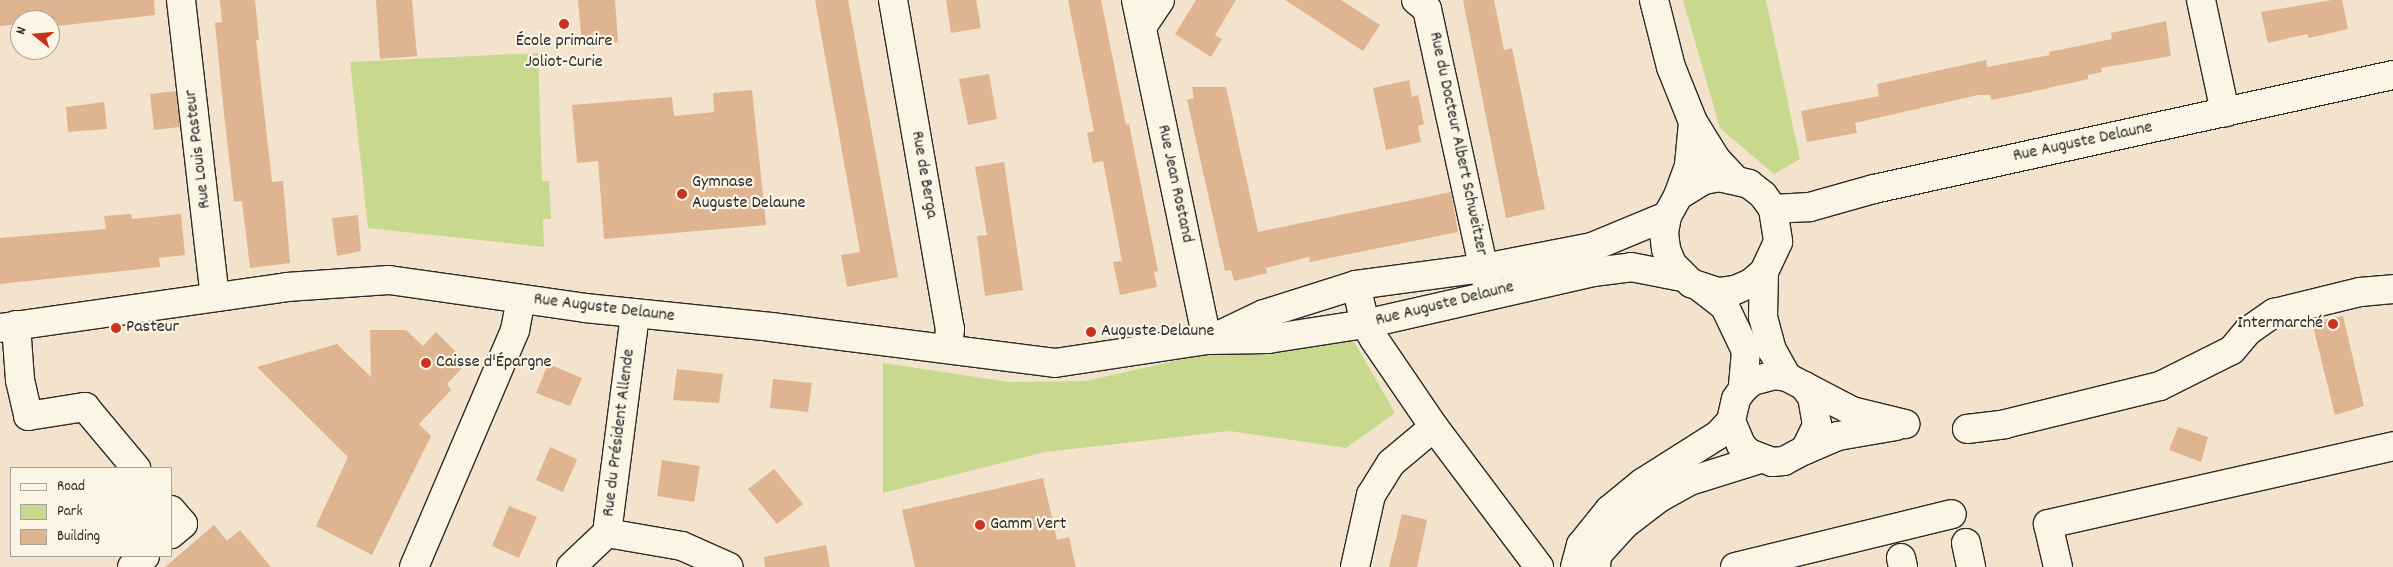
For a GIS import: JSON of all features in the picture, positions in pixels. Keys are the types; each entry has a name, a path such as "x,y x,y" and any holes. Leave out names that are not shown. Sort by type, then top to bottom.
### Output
{"street":[{"name":"Rue Louis Pasteur","path":"181,0 215,297"},
{"name":"Rue de Berga","path":"893,0 950,329 948,350"},
{"name":"Rue Jean Rostand","path":"1136,0 1207,340"},
{"path":"1142,27 1160,0"},
{"name":"Rue du Docteur Albert Schweitzer","path":"1416,0 1427,9 1486,281"},
{"path":"1654,0 1671,67 1693,122 1716,159 1734,178 1763,195 1773,209 1778,242 1764,272 1763,317 1772,350 1795,382 1812,397 1817,425 1805,450"},
{"path":"2201,0 2225,112"},
{"name":"Rue Auguste Delaune","path":"1773,209 1810,207 1874,188 2393,75"},
{"path":"1693,122 1692,148 1673,206 1666,249 1692,282 1725,307 1746,351 1743,389"},
{"path":"1673,206 1704,180 1734,178"},
{"name":"Rue Auguste Delaune","path":"8,327 215,297 367,280 415,283 521,300 1055,364 1207,340 1268,338 1365,324 1486,281 1592,247 1673,206"},
{"name":"Rue Auguste Delaune","path":"1207,340 1264,314 1356,285 1486,281 1631,267 1692,282"},
{"path":"1692,282 1718,292 1735,290 1751,283 1764,272"},
{"path":"1356,285 1365,324 1434,427 1539,567"},
{"path":"1967,429 2005,424 2160,386 2232,350 2248,330 2274,313 2360,292 2393,289"},
{"path":"414,567 515,330 521,300"},
{"name":"Rue du Président Allende","path":"571,567 607,533 635,314"},
{"path":"8,327 28,416 85,408 135,467"},
{"path":"1575,567 1581,545 1609,510 1642,483 1718,435 1731,422 1736,399 1743,389 1763,377 1795,382 1852,411 1905,424 1838,436 1784,461 1760,459 1690,481 1659,498 1624,524 1597,555 1596,567"},
{"path":"1731,422 1740,445 1760,459"},
{"path":"1354,567 1371,495 1392,464 1434,427"},
{"path":"2058,567 2048,524 2393,446"},
{"path":"172,511 183,524 172,533"},
{"path":"1735,567 1952,514"},
{"path":"607,533 682,546 729,567"},
{"path":"132,567 144,557"}],"green space":[{"path":"1683,0 1766,0 1800,159 1774,174 1720,128"},
{"path":"538,53 542,181 549,181 551,219 543,219 544,247 368,228 350,62"},
{"path":"1351,336 1395,413 1346,448 1230,431 1045,452 883,493 883,363 1009,382 1086,381 1228,349"}],"building":[{"path":"0,0 154,0 155,15 60,26 60,10 10,10 10,25 0,26"},
{"path":"220,0 255,0 259,40 256,40 272,182 283,181 290,263 250,268 242,201 234,202 223,104 215,23 222,22"},
{"path":"376,0 412,0 417,56 380,59"},
{"path":"578,0 615,0 618,42 582,45"},
{"path":"815,0 848,0 898,277 847,287 841,255 860,252"},
{"path":"946,0 976,0 981,28 951,33"},
{"path":"1068,0 1101,0 1126,125 1129,124 1158,271 1154,272 1157,287 1120,295 1113,262 1122,261 1103,161 1093,163 1087,133 1094,131"},
{"path":"1196,0 1236,0 1215,35 1222,39 1211,57 1175,34"},
{"path":"1285,0 1341,0 1380,25 1363,51"},
{"path":"1463,0 1494,0 1504,50 1512,48 1545,209 1506,218"},
{"path":"2342,0 2348,29 2309,38 2307,34 2268,43 2261,12"},
{"path":"2166,21 2171,56 2101,68 2102,72 2088,75 2088,79 2026,93 1992,100 1990,95 1978,95 1855,123 1857,133 1807,142 1801,111 1879,96 1877,84 1986,60 1987,67 2050,55 2049,52 2112,39 2111,33"},
{"path":"989,74 997,119 968,125 959,79"},
{"path":"1409,80 1412,97 1418,95 1424,124 1418,126 1421,142 1386,150 1373,88"},
{"path":"1192,87 1226,87 1258,232 1451,192 1458,232 1310,262 1309,257 1266,268 1267,273 1234,281 1231,270 1225,271 1187,100 1194,98"},
{"name":"Gymnase Auguste Delaune","path":"752,90 766,225 604,239 598,161 577,163 572,105 672,97 674,116 714,112 713,93"},
{"path":"176,91 180,127 154,130 150,94"},
{"path":"104,102 107,129 68,132 66,107"},
{"path":"1004,162 1023,290 985,296 977,236 987,235 975,167"},
{"path":"131,214 132,219 181,214 185,255 159,258 160,267 0,284 0,238 106,229 104,216"},
{"path":"358,215 361,251 337,256 332,218"},
{"path":"2343,316 2364,406 2335,415 2312,322"},
{"path":"370,330 406,330 423,346 436,332 467,363 447,384 451,390 419,424 431,436 372,555 316,526 348,457 257,367 337,344 371,377"},
{"path":"548,364 582,378 570,406 536,393"},
{"path":"677,369 723,374 719,403 673,400"},
{"path":"773,379 812,383 808,412 770,408"},
{"path":"2178,427 2208,437 2201,462 2169,450"},
{"path":"550,447 577,459 563,492 536,480"},
{"path":"662,460 700,466 694,502 657,496"},
{"path":"774,469 803,504 777,524 748,489"},
{"name":"Gamm Vert","path":"1043,478 1057,540 1069,537 1076,567 915,567 902,510"},
{"path":"509,506 537,517 519,558 492,546"},
{"path":"1402,514 1427,520 1417,567 1389,567"},
{"path":"214,525 227,541 240,530 271,567 165,567"},
{"path":"826,545 830,567 765,567 764,557"}],"place":[{"name":"École primaire Joliot-Curie","path":"564,24"},
{"name":"Gymnase Auguste Delaune","path":"682,194"},
{"name":"Intermarché","path":"2333,324"},
{"name":"Pasteur","path":"116,328"},
{"name":"Auguste Delaune","path":"1091,332"},
{"name":"Caisse d'Épargne","path":"426,363"},
{"name":"Gamm Vert","path":"980,525"}]}
